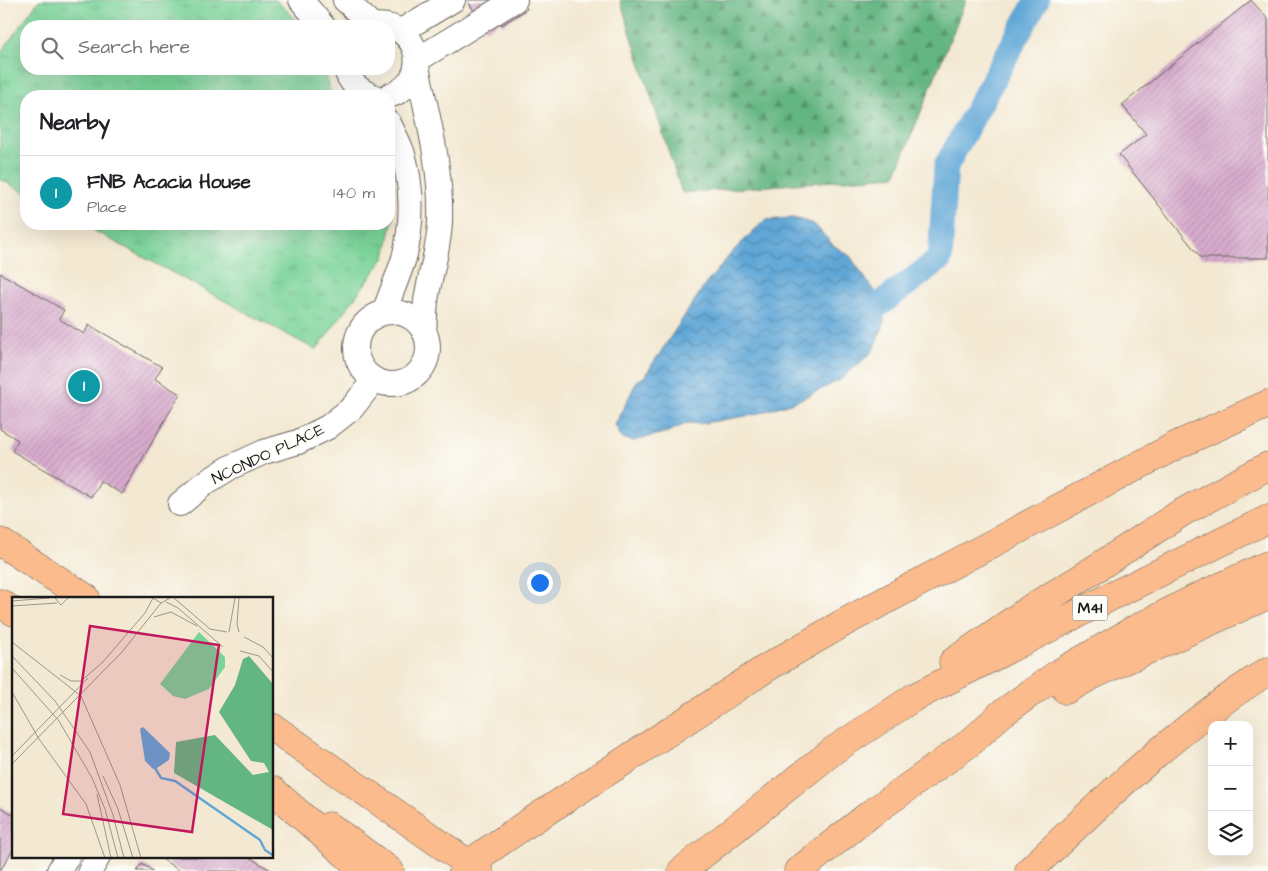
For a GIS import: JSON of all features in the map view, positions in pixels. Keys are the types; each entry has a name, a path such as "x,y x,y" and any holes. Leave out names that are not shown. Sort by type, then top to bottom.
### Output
{"main road":[{"path":"274,728 470,869 522,827 768,666 1022,527 1177,445 1268,404"},
{"path":"913,698 954,661 1034,606 1078,580 1181,512 1268,466"},
{"name":"M41","path":"682,871 834,750 913,698 1120,592 1268,520"},
{"path":"0,542 84,597"},
{"name":"M41","path":"798,871 970,742 1000,715 1059,673 1130,632 1194,599 1268,565"},
{"path":"970,742 1092,675 1268,595"},
{"path":"0,603 12,611"},
{"path":"1029,871 1092,810 1178,734 1268,671"},
{"path":"274,785 390,871"},
{"path":"274,792 350,858 362,871"}],"lane":[{"path":"301,0 318,20"},
{"path":"345,0 366,20"},
{"path":"401,31 453,0"},
{"path":"395,94 406,87 412,78 417,64 515,0"},
{"path":"395,29 401,31 412,44 431,130 440,182 440,223 436,258 426,301 424,332"},
{"path":"349,75 353,84 360,90"},
{"path":"384,313 404,259 409,227 410,207 406,166 395,136"},
{"path":"396,312 407,315 417,322 424,332 428,343 428,354 424,366 417,375 396,385 384,384 374,380 364,372 358,361 356,349 358,337 364,326 373,318 384,313 396,312"},
{"name":"NCONDO PLACE","path":"180,504 205,483 231,467 264,452 298,442 328,427 352,408 374,380"},
{"path":"59,871 66,858"},
{"path":"90,871 97,858"}],"green space":[{"path":"39,0 276,0 297,20 25,20"},
{"path":"620,0 966,0 895,176 682,193"},
{"path":"20,26 20,75 326,75 330,90 20,90 20,190 0,179 0,54"},
{"path":"93,230 391,230 385,257 316,350"}],"water":[{"path":"794,218 814,224 833,245 850,256 876,294 885,322 872,352 840,380 799,400 757,414 699,424 688,423 668,432 633,441 622,438 615,425 637,381 644,377 705,285 734,250 765,220"}],"building":[{"path":"467,0 522,0 527,9 502,25 500,21 486,30"},
{"path":"1251,0 1268,19 1268,258 1201,258 1119,155 1146,134 1122,105"},
{"path":"0,273 64,310 59,319 84,334 89,325 162,367 155,379 180,394 122,494 100,481 91,497 12,451 18,440 0,429"},
{"path":"0,807 12,814 12,851 0,871"},
{"path":"160,858 251,858 272,871 180,871"},
{"path":"142,864 153,871 137,871"}],"waterway":[{"path":"879,305 940,259 946,166 1037,0"}],"place":[{"name":"FNB Acacia House","path":"84,386"}]}
